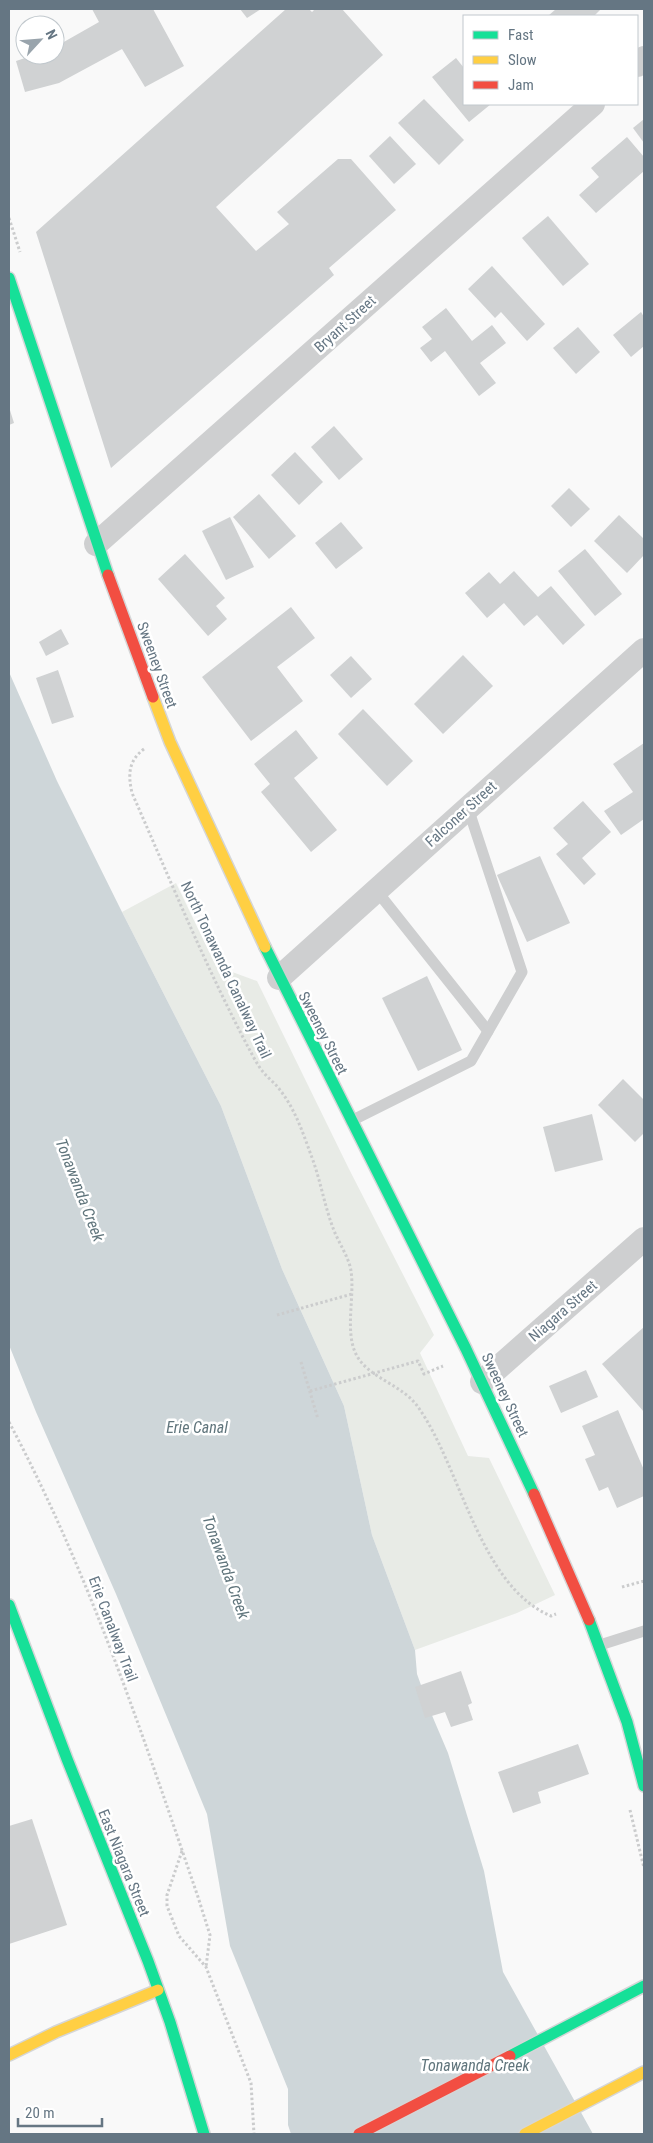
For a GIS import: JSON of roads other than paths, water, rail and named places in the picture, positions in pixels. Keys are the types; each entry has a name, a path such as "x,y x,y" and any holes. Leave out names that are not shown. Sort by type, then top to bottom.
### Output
{"street":[{"name":"Bryant Street","path":"96,544 592,105"},
{"name":"Sweeney Street","path":"9,278 96,544 170,742 279,978 482,1382 555,1539 600,1645 627,1722 644,1786"},
{"name":"Falconer Street","path":"279,978 644,650"},
{"name":"Niagara Street","path":"482,1382 644,1239"},
{"name":"East Niagara Street","path":"9,1608 158,1990 204,2134"},
{"path":"359,2134 644,1986"},
{"path":"9,2054 56,2032 158,1990"},
{"path":"525,2134 644,2072"}],"lane":[{"path":"350,1121 471,1061 522,972 468,808"},
{"path":"376,890 488,1031"},
{"path":"600,1645 644,1631"}],"water":[{"name":"Erie Canal","path":"9,672 57,781 221,1106 282,1269 344,1406 372,1535 415,1650 417,1674 448,1753 484,1871 503,1972 593,2134 291,2134 288,2125 288,2089 230,1946 207,1814 116,1594 36,1412 9,1345"}],"water label":[{"name":"Tonawanda Creek","path":"80,1190"},
{"name":"Tonawanda Creek","path":"226,1567"},
{"name":"Tonawanda Creek","path":"475,2065"}]}
